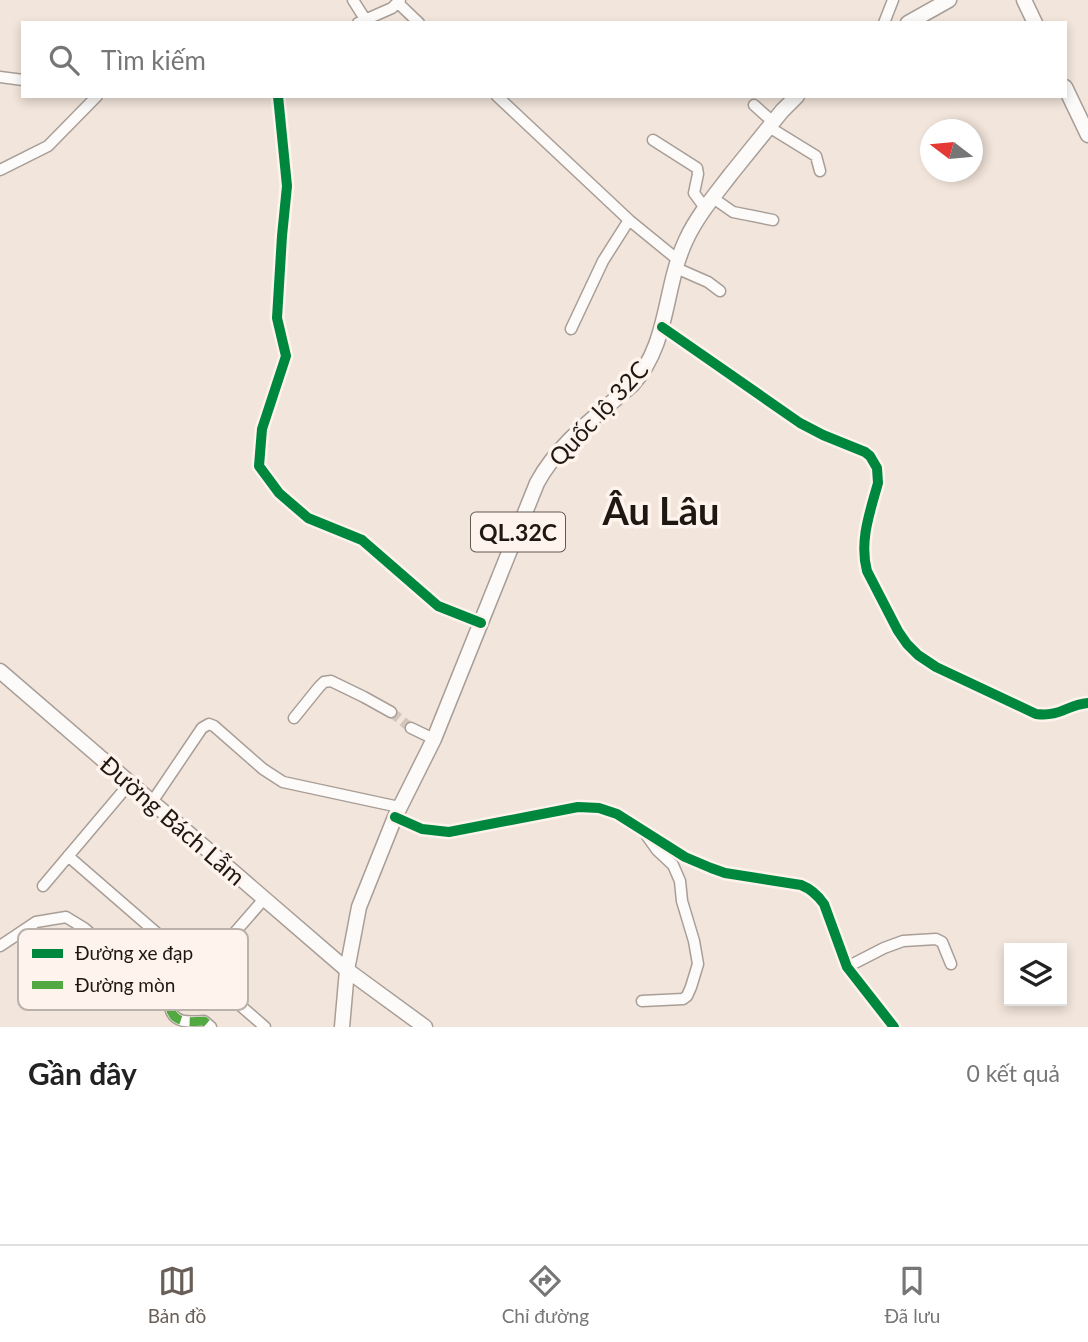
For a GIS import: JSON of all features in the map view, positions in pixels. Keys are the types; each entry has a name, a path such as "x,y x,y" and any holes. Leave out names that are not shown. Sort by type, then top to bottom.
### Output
{"main road":[{"path":"912,21 949,0"},
{"path":"1024,0 1034,21"},
{"path":"1067,91 1088,135"},
{"name":"Quốc lộ 32C","path":"342,1027 346,970 359,907 397,812 434,739 537,483 565,444 641,375 656,348 677,264 696,220 771,124 795,98"},
{"name":"Đường Bách Lẫm","path":"0,671 346,970 420,1023 440,1027"}],"street":[{"path":"353,0 361,21 388,10 399,2 417,21"},
{"path":"885,21 893,0"},
{"path":"0,77 18,79"},
{"path":"0,170 48,146 95,98"},
{"path":"278,98 287,186 277,318 286,356 262,429 259,466 279,493 308,518 362,540 438,606 481,623"},
{"path":"499,98 677,264 720,291"},
{"path":"754,105 771,124 816,156 820,171"},
{"path":"653,140 697,168 694,193 709,203 733,212 774,220"},
{"path":"571,329 603,261 629,220"},
{"path":"662,327 800,423 865,452 874,461 878,483 864,539 864,561 898,631 918,655 936,667 1036,714 1052,715 1088,703"},
{"path":"294,718 324,682 331,681 391,712"},
{"path":"152,802 202,728 209,724 269,774 283,782 397,812 422,829 449,832 578,807 610,811 685,857 711,868 724,873 801,885 814,891 824,904 847,967 894,1027"},
{"path":"411,728 434,739"},
{"path":"43,886 130,783"},
{"path":"642,1001 683,999 691,987 698,964 682,901 680,881 673,865 657,850 643,830"},
{"path":"68,856 152,929"},
{"path":"238,929 264,899"},
{"path":"26,929 36,922 66,917 84,929"},
{"path":"0,946 18,934"},
{"path":"847,967 903,941 936,939 942,942 951,964"},
{"path":"171,1010 176,1019 189,1023 204,1021 211,1027"},
{"path":"246,1010 265,1027"}],"tunnel":[{"path":"391,712 411,728"}],"marked path":[{"path":"171,1010 178,1019 204,1021 211,1027"}],"cycle path":[{"path":"278,98 287,186 277,318 286,356 262,429 259,466 279,493 308,518 362,540 438,606 481,623"},
{"path":"662,327 800,423 870,456 877,468 878,483 865,538 867,571 898,631 918,655 936,667 1036,714 1052,714 1088,703"},
{"path":"395,817 422,829 449,832 578,807 599,808 617,814 685,857 711,868 725,873 801,885 814,892 824,904 847,967 894,1027"}],"district":[{"name":"Âu Lâu","path":"661,510"}]}
